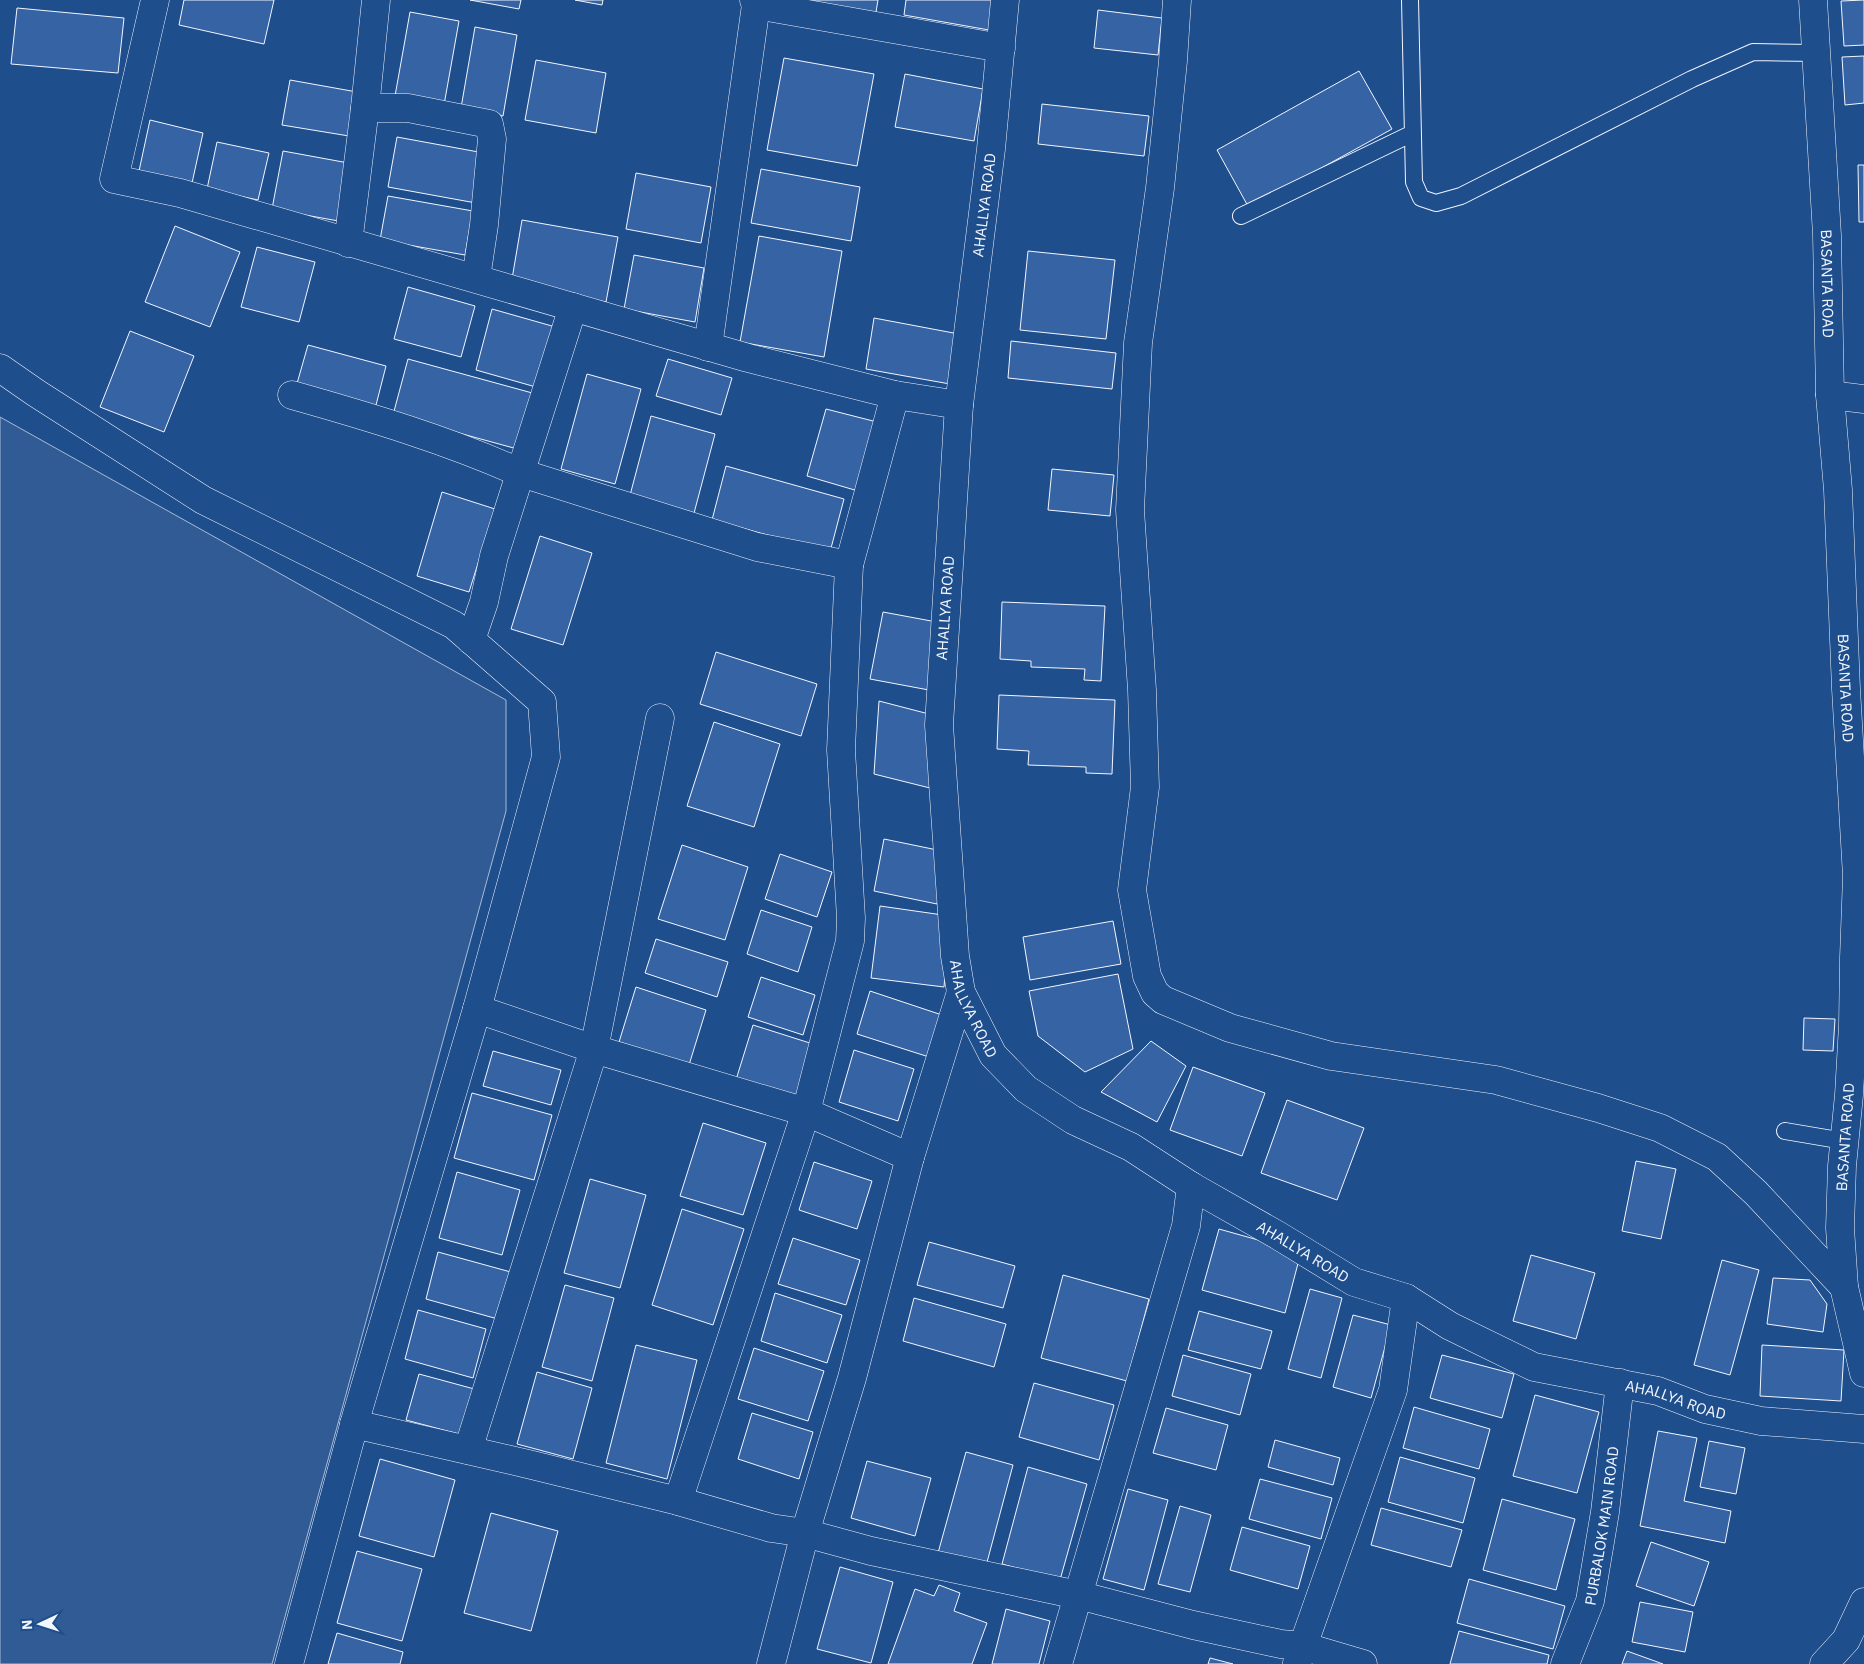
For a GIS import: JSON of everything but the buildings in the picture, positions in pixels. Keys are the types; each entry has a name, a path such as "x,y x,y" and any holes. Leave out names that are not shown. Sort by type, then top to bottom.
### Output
{"street":[{"path":"155,0 114,179 180,193 708,347 895,395 959,405"},
{"path":"348,243 376,0"},
{"name":"AHALLYA ROAD","path":"1005,0 991,149 959,405 939,725 955,956 961,992 993,1055 1026,1089 1072,1120 1131,1147 1191,1186 1279,1236 1354,1282 1406,1298 1450,1326 1534,1367 1658,1391 1705,1409 1761,1422 1864,1429"},
{"path":"1176,0 1173,61 1160,188 1138,343 1130,510 1141,681 1145,787 1132,890 1147,976 1155,993 1163,1000 1230,1028 1331,1056 1496,1080 1598,1108 1660,1128 1717,1157 1756,1193 1844,1287"},
{"name":"BASANTA ROAD","path":"1814,0 1827,235 1830,395 1838,490 1846,690 1857,876 1853,1025 1844,1141 1840,1228 1844,1287 1864,1373"},
{"path":"708,347 755,3 1001,48"},
{"path":"365,108 408,108 489,124 492,139 484,225 476,278"},
{"path":"471,640 484,602 494,556 573,307"},
{"path":"0,368 203,500 454,625 542,702 546,757 477,1009 354,1424 289,1664"},
{"path":"292,395 386,422 492,460 521,473 757,547 849,565"},
{"path":"678,1501 806,1112 850,941 851,918 841,750 849,565 895,395"},
{"path":"1830,395 1864,399"},
{"path":"468,1450 594,1049 660,718"},
{"path":"771,1664 805,1534 852,1378 910,1157 961,992"},
{"path":"477,1009 594,1049 806,1112 910,1157"},
{"path":"1058,1664 1186,1226 1191,1186"},
{"path":"1299,1655 1393,1390 1406,1298"},
{"name":"PURBALOK MAIN ROAD","path":"1565,1664 1590,1601 1605,1512 1620,1383"},
{"path":"354,1424 678,1501 771,1528 1078,1594 1193,1626 1281,1644 1299,1655 1363,1664"},
{"path":"1824,1664 1846,1640 1864,1602"}],"lane":[{"path":"1410,0 1414,182 1421,198 1436,203 1461,196 1692,79 1753,52 1816,53"},
{"path":"1241,216 1413,133"},
{"path":"1785,1131 1844,1141"}],"shaded area":[{"path":"0,417 506,700 506,811 272,1664 0,1664"}]}
